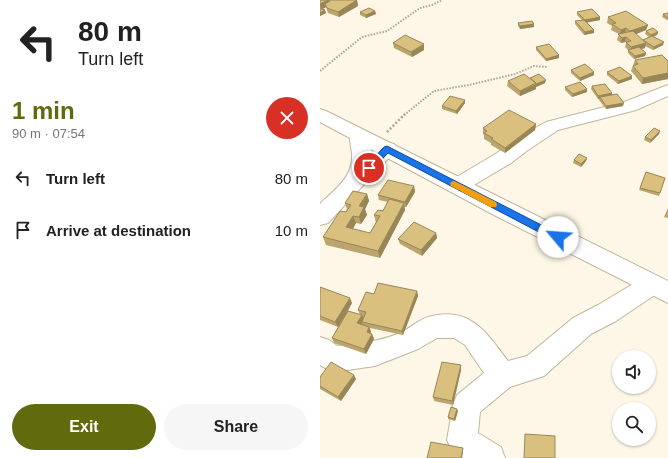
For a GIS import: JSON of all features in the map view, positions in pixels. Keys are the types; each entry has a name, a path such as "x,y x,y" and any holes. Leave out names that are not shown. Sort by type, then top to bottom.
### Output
{"main road":[{"path":"457,186 504,158 521,145 552,126 630,106 668,90"},
{"path":"320,114 457,186 660,289"},
{"path":"342,196 374,142"},
{"path":"320,217 342,196 360,172 363,158 374,142"},
{"path":"490,458 462,440 467,405 502,376 534,367 582,326 660,289"},
{"path":"320,349 333,359 375,354 409,341 433,328 458,326 474,337 502,376"}],"path":[{"path":"320,71 362,37 387,31 420,8 432,5 442,0"},
{"path":"374,142 407,112 434,91 469,85 515,74 534,66 547,67"}],"building":[{"path":"320,0 328,0 320,4"},
{"path":"328,0 357,0 338,12 327,8 325,4 330,1"},
{"path":"369,8 375,11 366,15 360,12"},
{"path":"592,9 600,17 585,20 577,12"},
{"path":"626,11 648,25 630,31 626,28 621,30 612,24 616,23 608,17"},
{"path":"668,13 668,18 663,14"},
{"path":"584,20 594,30 585,32 575,21"},
{"path":"532,21 534,24 520,26 518,23"},
{"path":"653,28 658,32 651,35 646,31"},
{"path":"633,31 646,43 631,47 626,42 631,41 626,37 622,38 618,34"},
{"path":"405,35 424,44 411,52 393,43"},
{"path":"652,36 664,42 654,47 643,40"},
{"path":"549,44 559,55 546,59 536,47"},
{"path":"639,47 646,53 635,56 628,50"},
{"path":"662,55 668,61 668,73 643,78 633,66 638,64 635,60"},
{"path":"585,64 594,72 580,78 571,70"},
{"path":"620,67 632,76 619,81 607,72"},
{"path":"524,74 536,83 520,91 508,81"},
{"path":"539,74 546,80 536,84 530,78"},
{"path":"580,82 587,89 573,94 565,87"},
{"path":"605,84 612,93 598,96 592,86"},
{"path":"617,94 624,103 606,106 600,97"},
{"path":"450,96 465,100 456,111 442,106"},
{"path":"509,110 536,124 505,148 484,133 487,131 483,128"},
{"path":"654,128 660,131 651,140 645,137"},
{"path":"579,154 587,158 581,164 574,160"},
{"path":"646,172 665,178 660,193 640,188"},
{"path":"388,180 414,186 405,202 378,195"},
{"path":"353,191 367,194 359,206 364,207 359,217 353,216 346,227 370,233 380,216 374,215 378,210 383,211 389,199 404,203 378,251 323,237 340,211 346,212 351,205 345,203"},
{"path":"414,222 436,233 421,250 398,239"},
{"path":"378,283 417,291 402,331 362,322 366,312 358,310 366,292 374,294"},
{"path":"320,287 350,298 335,322 320,316"},
{"path":"348,311 362,315 357,323 369,327 367,332 372,334 364,349 332,338"},
{"path":"331,362 354,375 338,397 320,386 320,377"},
{"path":"442,362 461,365 452,401 433,397"},
{"path":"451,407 457,409 454,419 448,417"},
{"path":"525,434 555,436 555,458 524,458"},
{"path":"431,442 463,448 461,458 427,458"}],"slow traffic":[{"path":"454,184 493,205"}],"route":[{"path":"369,168 387,149 558,237"}]}
